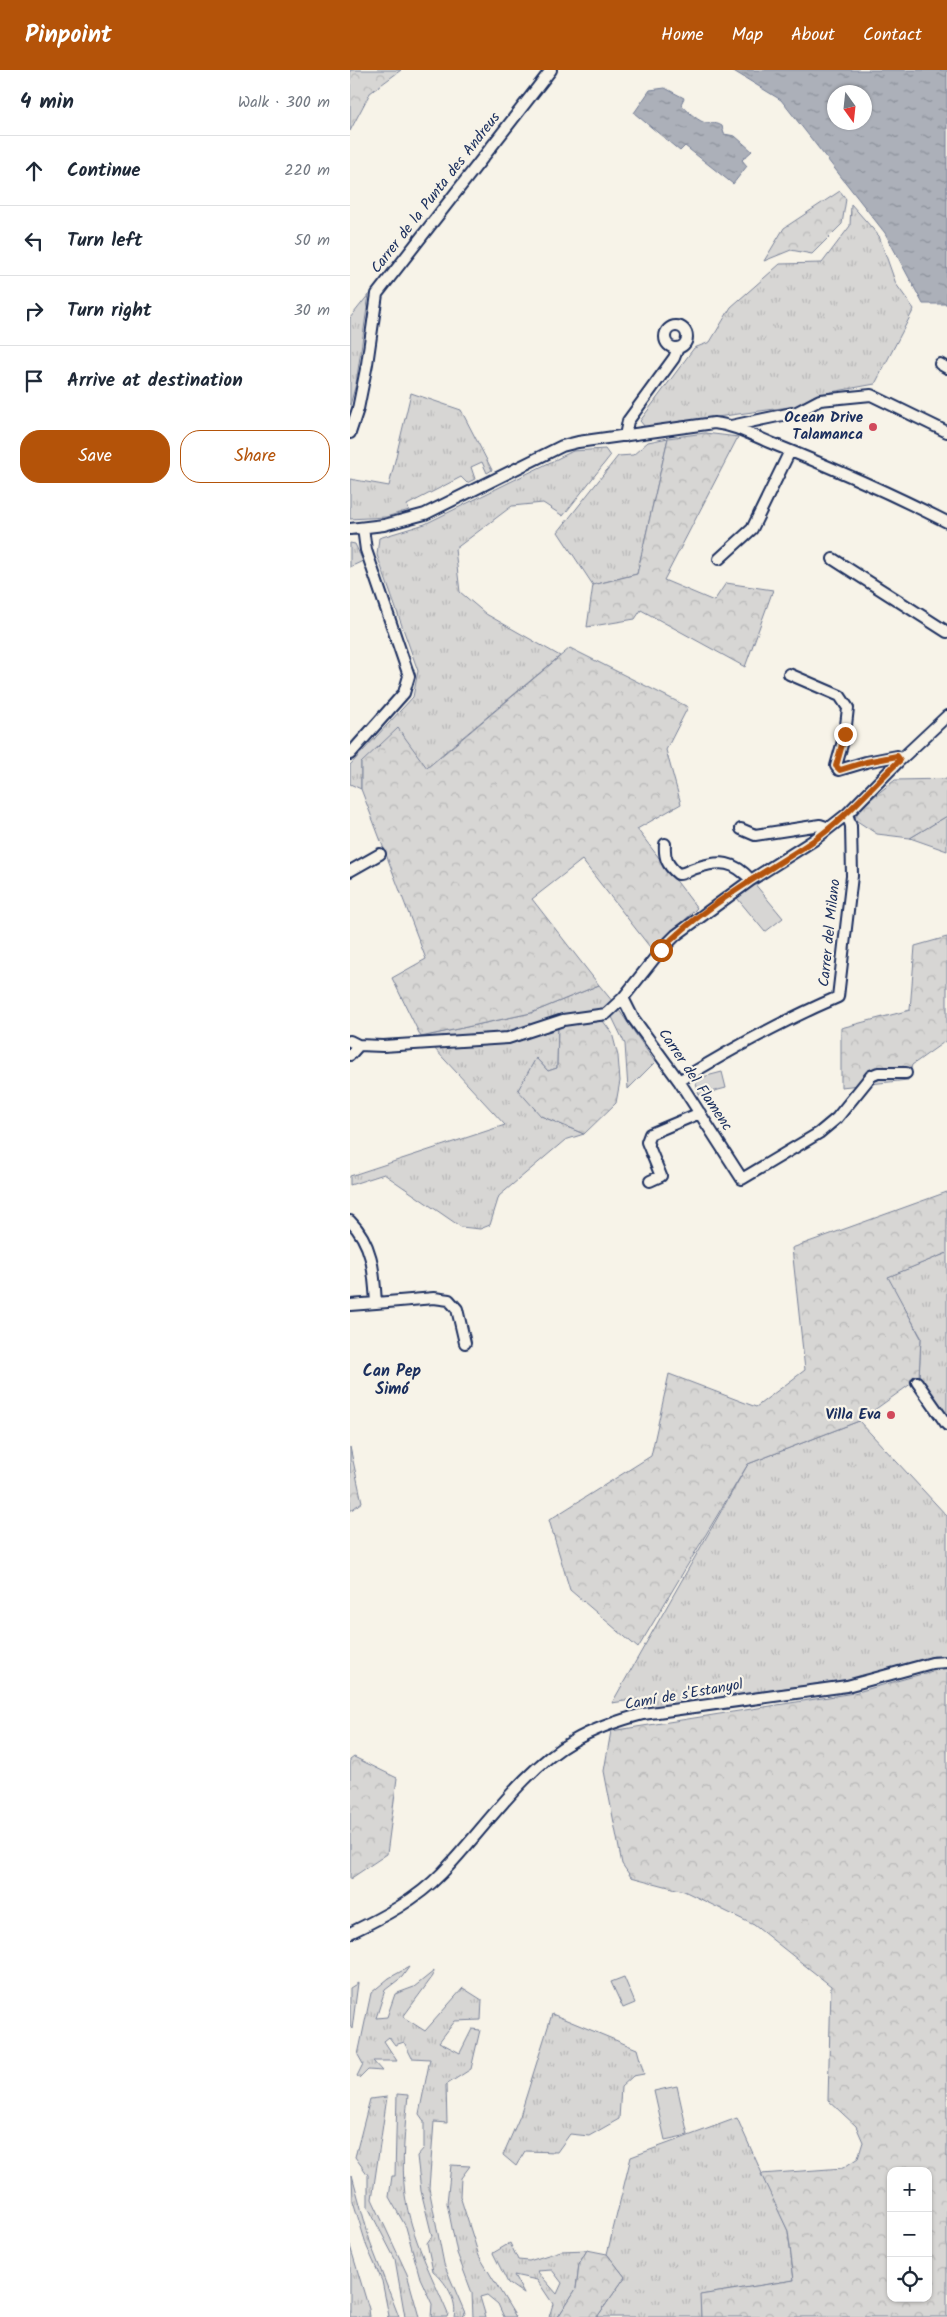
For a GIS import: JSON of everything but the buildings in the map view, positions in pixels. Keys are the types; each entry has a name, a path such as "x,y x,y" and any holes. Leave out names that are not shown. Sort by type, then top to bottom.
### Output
{"street":[{"name":"Carrer de la Punta des Andreus","path":"350,433 358,410 367,364 377,294 551,70"},
{"path":"624,436 628,421 674,358 678,348"},
{"path":"350,529 403,521 425,514 562,446 707,424 732,426 798,412 820,400 871,395 947,432"},
{"path":"732,426 904,500 947,522"},
{"path":"719,559 752,529 790,450"},
{"path":"350,754 404,693 409,676 366,550 363,528"},
{"path":"833,559 947,632"},
{"path":"789,674 840,696 848,708 845,734 836,766 840,770 866,762 897,756 900,760"},
{"path":"350,1055 354,1043 508,1038 563,1020 606,1014 623,998 661,950 676,935 751,880 847,814 947,716"},
{"name":"Carrer del Milano","path":"679,1081 739,1044 790,1018 838,997 852,876 851,826 847,814"},
{"path":"741,830 755,835 820,825 829,828"},
{"path":"665,844 664,857 670,868 678,874 684,874 696,868 731,864 741,868 751,880"},
{"path":"350,871 380,854"},
{"name":"Carrer del Flamenc","path":"623,998 633,1018 679,1081 742,1179 820,1132 837,1118 871,1076 878,1073 906,1073"},
{"path":"650,1181 661,1176 647,1142 650,1134 700,1113"},
{"path":"350,1222 357,1228 370,1251 376,1303"},
{"path":"350,1305 434,1298 449,1300 457,1309 465,1343"},
{"path":"917,1382 947,1425"},
{"name":"Camí de s'Estanyol","path":"350,1934 386,1915 441,1874 526,1780 552,1756 579,1738 643,1714 836,1688 932,1663 947,1662"}],"green space":[{"path":"350,70 401,70 370,93 350,131"},
{"path":"840,191 846,199 842,224 812,254 791,250 764,261 784,228"},
{"path":"851,204 879,236 896,284 914,309 875,384 815,395 796,406 645,427 640,421 694,348 710,342 731,307 780,264 822,263 850,226"},
{"path":"369,294 356,384 350,405 350,318"},
{"path":"411,393 461,410 492,470 487,473 482,462 471,467 475,479 467,483 461,477 407,505 409,510 386,517 350,519 350,479 389,486"},
{"path":"705,433 738,437 664,580 714,601 726,583 773,590 745,667 641,610 635,619 587,627 593,585 637,574 668,438"},
{"path":"668,438 637,574 593,585 558,532 618,456 633,455 648,442"},
{"path":"605,449 610,456 563,516 543,503 512,506 455,549 460,592 486,614 560,656 426,768 361,763 361,789 350,784 350,765 413,697 418,671 377,555 379,538 425,524 573,451"},
{"path":"350,543 355,544 363,561 350,567"},
{"path":"570,648 688,707 666,750 681,804 637,829 697,908 653,951 582,860 532,899 599,985 531,1013 421,1037 392,978 426,959 361,789 361,763 398,728 427,768"},
{"path":"947,779 947,816 910,838 877,834 854,819 862,806 895,780"},
{"path":"947,816 947,851 910,838"},
{"path":"754,883 783,918 765,932 737,898"},
{"path":"947,937 947,1040 912,1065 908,1080 841,1087 841,1028 910,1010 915,946"},
{"path":"599,985 613,1002 600,1011 567,1014 523,1029 494,1035 421,1037 531,1013"},
{"path":"619,1010 655,1062 628,1089 625,1044 612,1017"},
{"path":"603,1021 612,1033 618,1056 620,1081 616,1103 584,1134 541,1116 518,1090 536,1058 548,1071 557,1068 558,1026"},
{"path":"558,1026 557,1068 548,1071 536,1058 541,1116 584,1134 565,1140 499,1196 490,1225 480,1229 461,1227 384,1174 350,1185 350,1176 505,1125 433,1047 489,1045 512,1042"},
{"path":"722,1072 726,1088 699,1095 695,1079"},
{"path":"947,1192 947,1253 888,1277 921,1338 919,1378 859,1421 748,1464 638,1648 570,1590 549,1520 651,1456 669,1374 756,1407 805,1370 792,1248"},
{"path":"947,1253 947,1417 919,1378 921,1337 887,1277"},
{"path":"859,1421 947,1516 947,1657 934,1656 853,1679 735,1695 704,1691 693,1701 645,1708 638,1699 612,1703 748,1464"},
{"path":"350,1447 362,1502 350,1511"},
{"path":"943,1668 947,1669 947,2317 701,2317 700,2295 794,2280 788,2231 761,2174 843,2168 858,2158 863,2142 856,2126 828,2100 831,1986 754,1925 684,1891 631,1877 622,1864 604,1771 611,1731 854,1693"},
{"path":"354,1757 397,1778 387,1854 350,1879 350,1760"},
{"path":"409,1967 402,1977 385,1990 376,2018 387,2017 395,1994 414,1987 434,1971 433,1976 403,2017 425,2031 463,1988 482,2000 481,2020 455,2021 439,2042 460,2053 472,2029 480,2030 471,2069 446,2085 447,2123 434,2122 429,2188 444,2264 465,2313 463,2317 454,2317 454,2304 450,2291 433,2271 427,2243 432,2236 421,2191 417,2156 424,2148 424,2121 419,2114 430,2059 412,2058 404,2042 395,2045 389,2037 384,2041 397,2061 373,2061 382,2071 368,2070 360,2078 357,2076 363,2064 358,2055 371,1993 389,1978"},
{"path":"624,1977 635,2003 623,2008 611,1982"},
{"path":"358,1983 352,2029 350,2026 350,1988"},
{"path":"552,2014 637,2049 644,2074 633,2076 621,2087 619,2119 589,2136 570,2134 557,2152 525,2151 516,2166 503,2155 520,2116"},
{"path":"677,2086 688,2135 665,2140 654,2091"},
{"path":"397,2094 408,2095 403,2170 408,2211 423,2256 448,2314 447,2317 431,2317 432,2304 420,2278 406,2227 389,2197 392,2176 395,2176"},
{"path":"387,2097 372,2199 407,2274 419,2317 405,2317 395,2259 368,2207 368,2175 355,2157 370,2099"},
{"path":"737,2118 788,2231 794,2280 701,2295 701,2317 597,2317 625,2277 607,2254 631,2157"},
{"path":"451,2165 470,2166 461,2178 460,2196 479,2256 516,2317 504,2317 498,2304 487,2295 480,2297 486,2317 473,2317 472,2293 457,2253 447,2203"},
{"path":"352,2175 371,2245 399,2317 387,2317 389,2316 382,2281 367,2247 353,2201"},
{"path":"510,2243 518,2260 529,2261 561,2251 587,2250 579,2264 576,2289 558,2317 549,2317 553,2304 537,2280 514,2275 524,2294 508,2283 493,2253","holes":["552,2270 562,2283 557,2294 537,2271"]},
{"path":"350,2246 369,2309 370,2317 350,2317"},
{"path":"587,2250 607,2254 625,2277 597,2317 558,2317 576,2289 579,2264"}],"water":[{"path":"732,70 947,70 947,304 923,304 885,233 781,100"},
{"path":"665,88 684,98 681,104 697,119 705,123 722,126 724,134 735,136 752,151 742,160 747,166 733,184 685,146 680,151 634,113 650,90"}],"place":[{"name":"Ocean Drive Talamanca","path":"873,427"},
{"name":"Villa Eva","path":"891,1415"}],"district":[{"name":"Can Pep Simó","path":"392,1380"}],"route":[{"path":"661,950 676,935 751,880 814,840 847,814 900,760 897,756 866,762 840,770 836,766 845,734"}]}
